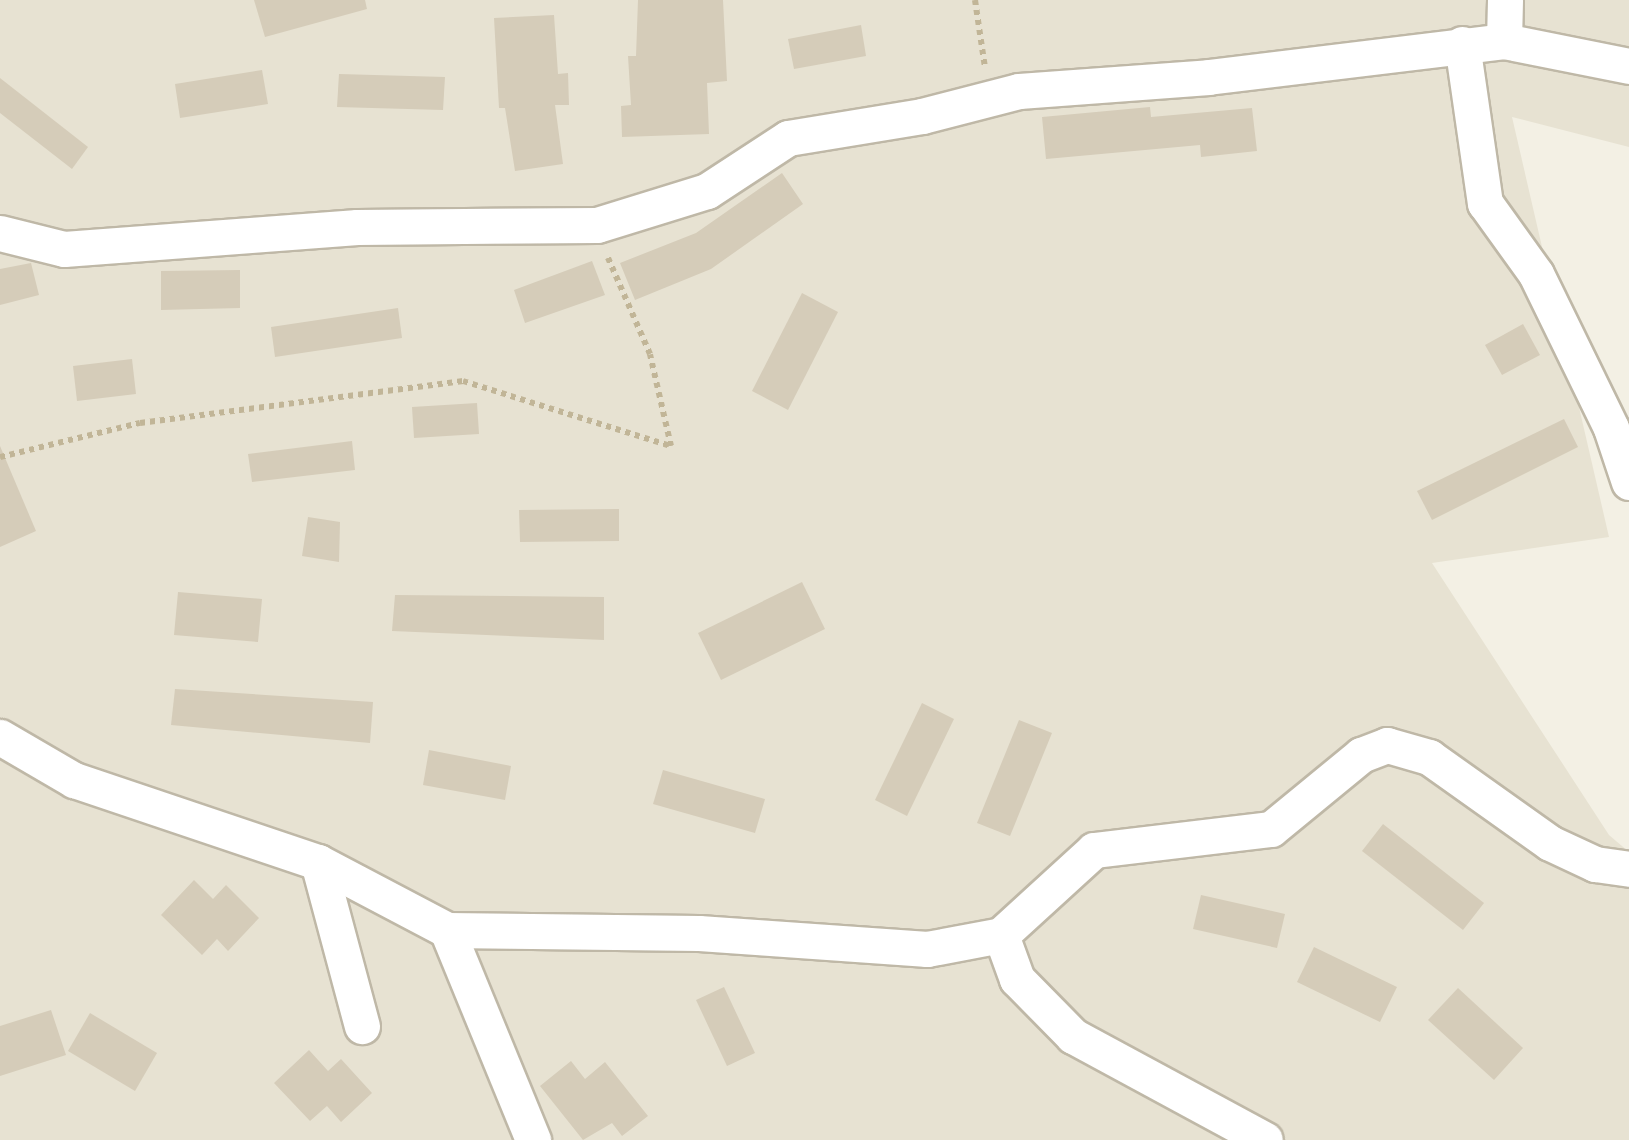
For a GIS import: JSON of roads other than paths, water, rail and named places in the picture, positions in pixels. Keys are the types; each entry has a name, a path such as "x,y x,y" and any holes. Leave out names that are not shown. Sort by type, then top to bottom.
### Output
{"street":[{"path":"1504,41 1505,0"},
{"path":"0,233 64,249 358,227 597,224 707,191 788,138 989,98 1504,41 1629,66"},
{"path":"1462,44 1485,202 1536,274 1611,428 1629,482"},
{"path":"0,737 74,780 318,862 446,930 699,933 926,950 1002,935 1094,850 1271,829 1361,755 1387,745 1429,757 1550,843 1595,864 1629,869"},
{"path":"318,862 362,1026"},
{"path":"446,930 533,1140"},
{"path":"1002,935 1018,979 1073,1036 1265,1140"}]}
